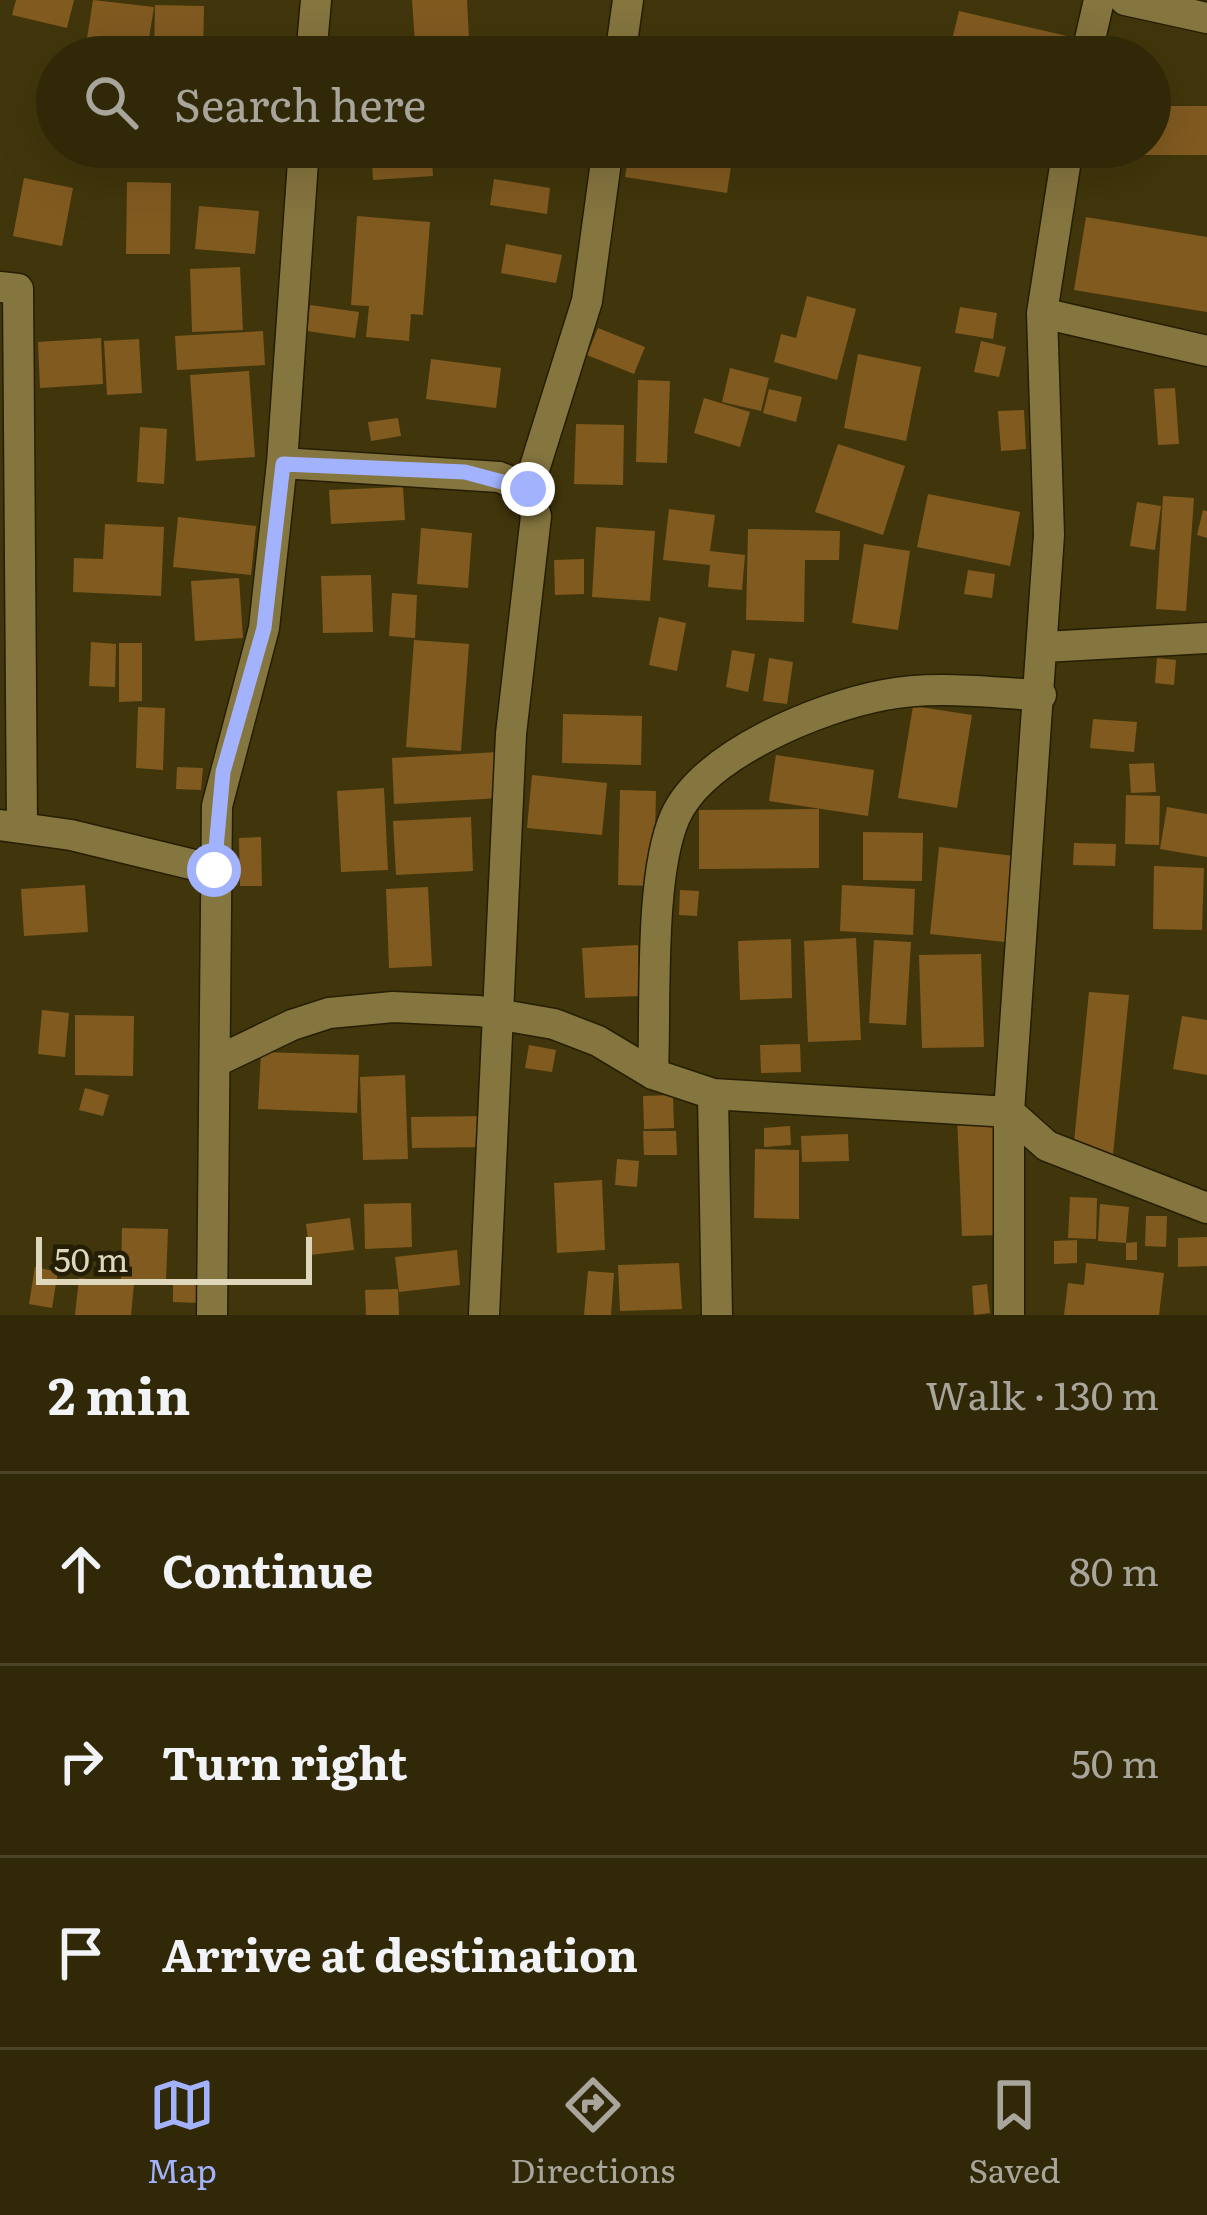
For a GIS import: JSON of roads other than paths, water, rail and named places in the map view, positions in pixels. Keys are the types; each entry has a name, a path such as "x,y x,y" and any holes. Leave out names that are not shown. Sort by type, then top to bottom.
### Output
{"street":[{"path":"313,36 316,0"},
{"path":"623,36 628,0"},
{"path":"1091,36 1099,0"},
{"path":"1125,0 1207,18"},
{"path":"212,1315 214,870 223,772 264,628 283,464 303,168"},
{"path":"484,1315 511,734 536,516 528,489 587,301 605,168"},
{"path":"1009,1315 1009,1112 1049,535 1042,313 1065,168"},
{"path":"0,287 18,289 11,826 214,870"},
{"path":"1042,313 1207,351"},
{"path":"283,464 465,472 528,489"},
{"path":"1044,647 1207,638"},
{"path":"653,1074 663,862 675,816 698,782 732,754 883,695 1041,695"},
{"path":"215,1062 329,1013 393,1007 496,1013 554,1024 598,1041 653,1074 713,1094 1009,1112 1047,1146 1207,1208"},
{"path":"713,1094 717,1315"}]}
